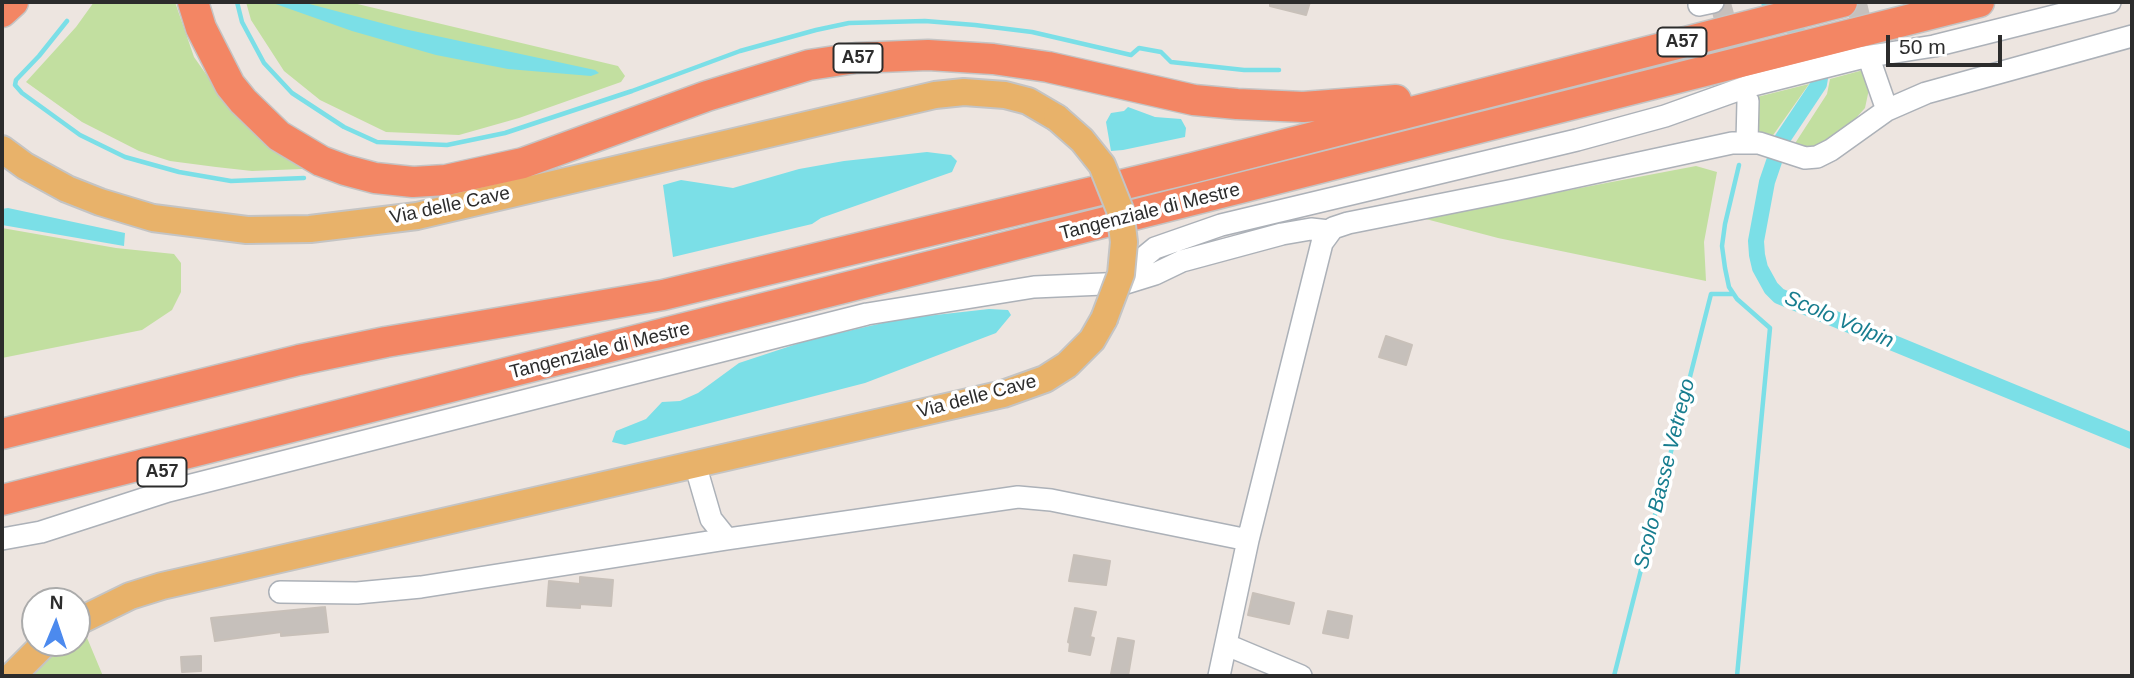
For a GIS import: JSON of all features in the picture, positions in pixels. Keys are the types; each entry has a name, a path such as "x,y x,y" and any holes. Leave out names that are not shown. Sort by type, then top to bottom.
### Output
{"highway":[{"path":"2,12 13,2"},
{"name":"A57","path":"193,2 201,28 230,85 279,136 321,161 345,170 375,178 413,182 446,180 523,163 707,96 809,65 856,58 928,55 993,60 1048,67 1194,100 1303,107 1385,102 1620,58"},
{"name":"A57","path":"2,434 311,357 663,295 1192,168 1841,2"},
{"name":"Tangenziale di Mestre","path":"320,422 1751,82 1863,53 1979,2"},
{"name":"A57","path":"2,500 320,422"},
{"name":"A57","path":"2,513 178,468 320,422"}],"main road":[{"name":"Via delle Cave","path":"2,149 25,166 67,189 153,218 247,230 310,229 417,216 825,120 948,93 978,92 1017,97 1058,118 1082,139 1097,158 1110,180 1120,210 1124,242 1121,274 1104,319 1092,340 1067,365 1045,379 955,406 162,586 130,596 91,615"},
{"path":"12,676 32,657"}],"street":[{"path":"1887,110 1863,53 1934,46 2110,2"},
{"path":"2,538 41,532 168,491 867,314 1034,287 1126,283 1155,274 1182,261 1282,234 1311,229 1329,231 1348,223 1732,143 1753,142 1797,156 1817,157 1887,110 1926,93 2132,36"},
{"path":"1126,283 1138,261 1156,248 1222,225 1577,140 1665,116 1751,82 1753,142"},
{"path":"1219,676 1248,540 1322,243 1329,231"},
{"path":"695,464 711,519 727,539"},
{"path":"280,592 357,593 421,587 1018,497 1051,500 1248,540"},
{"path":"1227,645 1301,676"}],"green space":[{"path":"94,2 175,2 194,57 220,94 304,164 302,169 252,171 170,161 139,151 82,122 26,82 76,27"},
{"path":"246,2 349,2 618,66 625,76 621,82 519,118 459,135 386,132 320,100 284,71 251,20"},
{"path":"1867,69 1869,89 1865,108 1844,131 1813,150 1792,148 1827,94 1830,79"},
{"path":"1809,84 1769,141 1758,138 1753,98"},
{"path":"1696,166 1717,172 1704,242 1706,281 1498,238 1422,218"},
{"path":"2,228 116,248 174,254 181,263 181,292 172,310 142,330 2,358"},
{"path":"91,647 103,676 29,676 50,657 91,657"}],"water":[{"path":"270,2 302,2 404,29 599,73 591,76 508,69 436,55 352,31"},
{"path":"1128,107 1155,117 1181,119 1186,128 1185,137 1111,151 1106,122 1111,113 1124,111"},
{"path":"927,152 951,155 957,161 952,172 821,218 812,224 673,257 663,185 681,180 733,188 799,169"},
{"path":"8,208 125,233 124,246 2,225 2,209"},
{"path":"989,309 1008,310 1011,315 996,333 865,383 625,445 612,442 616,431 646,419 662,402 680,401 698,393 739,363 830,333 900,319"}],"building":[{"path":"1270,2 1310,2 1306,15 1270,6"},
{"path":"1386,336 1412,345 1406,365 1379,357"},
{"path":"1074,555 1110,561 1106,585 1069,581"},
{"path":"580,577 613,580 611,606 547,606 549,581 580,584"},
{"path":"1253,593 1294,603 1289,624 1248,615"},
{"path":"325,607 328,632 281,636 281,632 215,641 211,618"},
{"path":"1075,608 1096,612 1090,637 1094,638 1090,655 1069,651 1068,642"},
{"path":"1328,611 1352,616 1348,638 1323,633"},
{"path":"1118,638 1134,641 1128,676 1111,674"},
{"path":"201,656 201,671 182,672 181,657"}],"waterway":[{"path":"237,2 242,22 264,63 292,93 344,127 377,142 447,145 505,133 632,91 740,51 849,23 925,21 975,25 1032,32 1131,55 1139,48 1161,52 1171,62 1244,70 1279,70"},
{"name":"Scolo Volpin","path":"1769,2 1823,60 1819,84 1781,141 1767,182 1756,241 1760,268 1771,288 1779,296 2132,441"},
{"path":"67,21 16,80 15,85 80,135 125,157 179,172 231,181 304,178"},
{"path":"1737,676 1770,328 1737,299 1729,287 1725,268 1722,246 1739,165"},
{"name":"Scolo Basse Vetrego","path":"1614,676 1711,294 1733,294"}],"tunnel":[{"path":"1720,2 1740,74"},
{"path":"1856,2 1872,67"}]}
